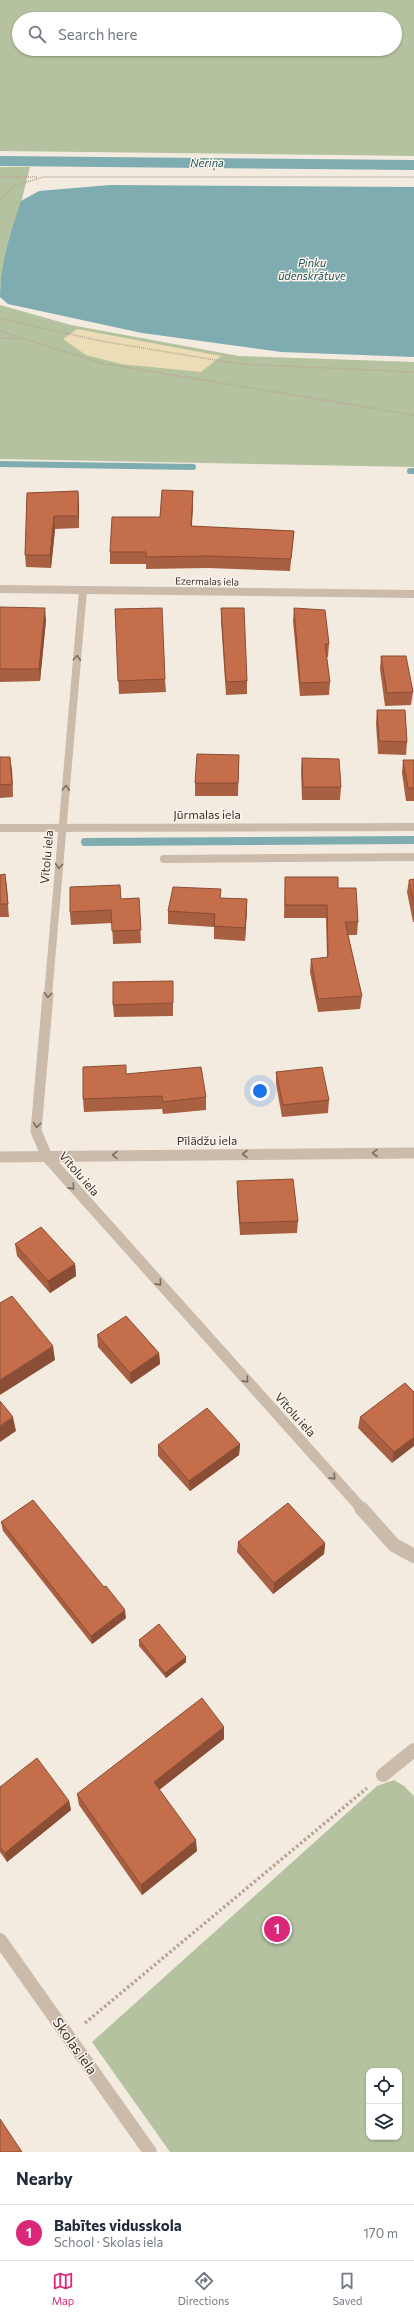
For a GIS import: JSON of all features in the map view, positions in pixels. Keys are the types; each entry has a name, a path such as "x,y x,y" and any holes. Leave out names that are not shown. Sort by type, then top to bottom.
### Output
{"street":[{"name":"Ezermalas iela","path":"0,589 414,594"},
{"name":"Vītolu iela","path":"83,590 36,1132 47,1157 394,1545 414,1556"},
{"name":"Jūrmalas iela","path":"0,828 414,826"},
{"path":"164,859 414,857"},
{"name":"Pīlādžu iela","path":"0,1157 414,1153"},
{"path":"383,1774 414,1750"},
{"name":"Skolas iela","path":"0,1940 150,2152"}],"path":[{"path":"0,177 414,177"},
{"path":"0,199 8,189 15,184 43,177"},
{"path":"2,319 101,341 239,364 414,372"},
{"path":"0,331 108,364 414,415"},
{"path":"0,338 23,339"},
{"path":"68,2037 383,1774"}],"green space":[{"path":"0,0 414,0 414,156 0,151"},
{"path":"0,167 30,167 0,287"},
{"path":"0,305 71,325 239,356 414,362 414,467 0,459"},
{"path":"394,1780 404,1786 414,1796 414,2152 170,2152 92,2042 377,1786"}],"sand":[{"path":"77,329 221,356 201,372 121,364 86,355 63,339"}],"water":[{"name":"Piņķu ūdenskrātuve","path":"110,185 414,187 414,357 281,352 142,333 8,304 0,297 0,284 4,260 21,201 39,191"}],"building":[{"path":"162,490 193,491 191,526 294,531 291,559 208,556 146,557 146,552 110,552 112,517 160,517"},
{"path":"78,491 78,516 54,516 50,555 25,555 27,493"},
{"path":"0,607 45,608 39,669 0,669"},
{"path":"162,608 165,679 118,681 115,609"},
{"path":"221,608 244,608 247,681 226,682"},
{"path":"294,608 325,610 329,644 325,644 330,682 300,683"},
{"path":"381,656 406,656 413,692 387,693"},
{"path":"377,710 405,710 407,742 379,741"},
{"path":"197,754 239,755 238,783 195,783"},
{"path":"0,757 10,757 12,784 0,785"},
{"path":"302,758 339,759 341,787 303,787"},
{"path":"403,760 414,760 414,788 408,788"},
{"path":"5,874 8,904 0,904 0,875"},
{"path":"285,877 338,877 338,888 356,888 358,922 345,922 362,996 318,999 311,959 328,957 327,905 285,905"},
{"path":"414,879 414,905 409,880"},
{"path":"120,885 121,899 139,898 141,930 112,931 111,910 70,912 70,887"},
{"path":"173,887 221,889 220,898 247,899 245,928 214,926 215,914 168,911"},
{"path":"173,981 173,1003 113,1005 113,982"},
{"path":"126,1065 126,1074 201,1067 206,1097 163,1102 162,1096 83,1099 83,1067"},
{"path":"322,1067 329,1100 283,1105 276,1072"},
{"path":"293,1179 298,1221 240,1223 237,1181"},
{"path":"41,1227 75,1264 48,1281 15,1244"},
{"path":"12,1296 53,1346 0,1380 0,1303"},
{"path":"126,1316 159,1353 130,1373 97,1335"},
{"path":"405,1383 414,1392 414,1437 394,1452 360,1417"},
{"path":"0,1401 13,1417 0,1426"},
{"path":"207,1408 240,1444 189,1481 158,1445"},
{"path":"33,1500 104,1587 106,1586 125,1610 91,1636 1,1522"},
{"path":"288,1503 325,1543 274,1583 238,1542"},
{"path":"159,1624 186,1657 165,1673 139,1640"},
{"path":"202,1698 224,1727 154,1782 196,1840 141,1885 77,1794"},
{"path":"37,1758 69,1801 5,1853 0,1847 0,1787"},
{"path":"0,2119 22,2152 0,2152"}],"waterway":[{"name":"Neriņa","path":"0,161 414,165"},
{"path":"0,464 193,467"},
{"path":"85,842 414,840"}],"place":[{"name":"Babītes vidusskola","path":"277,1929"}]}
